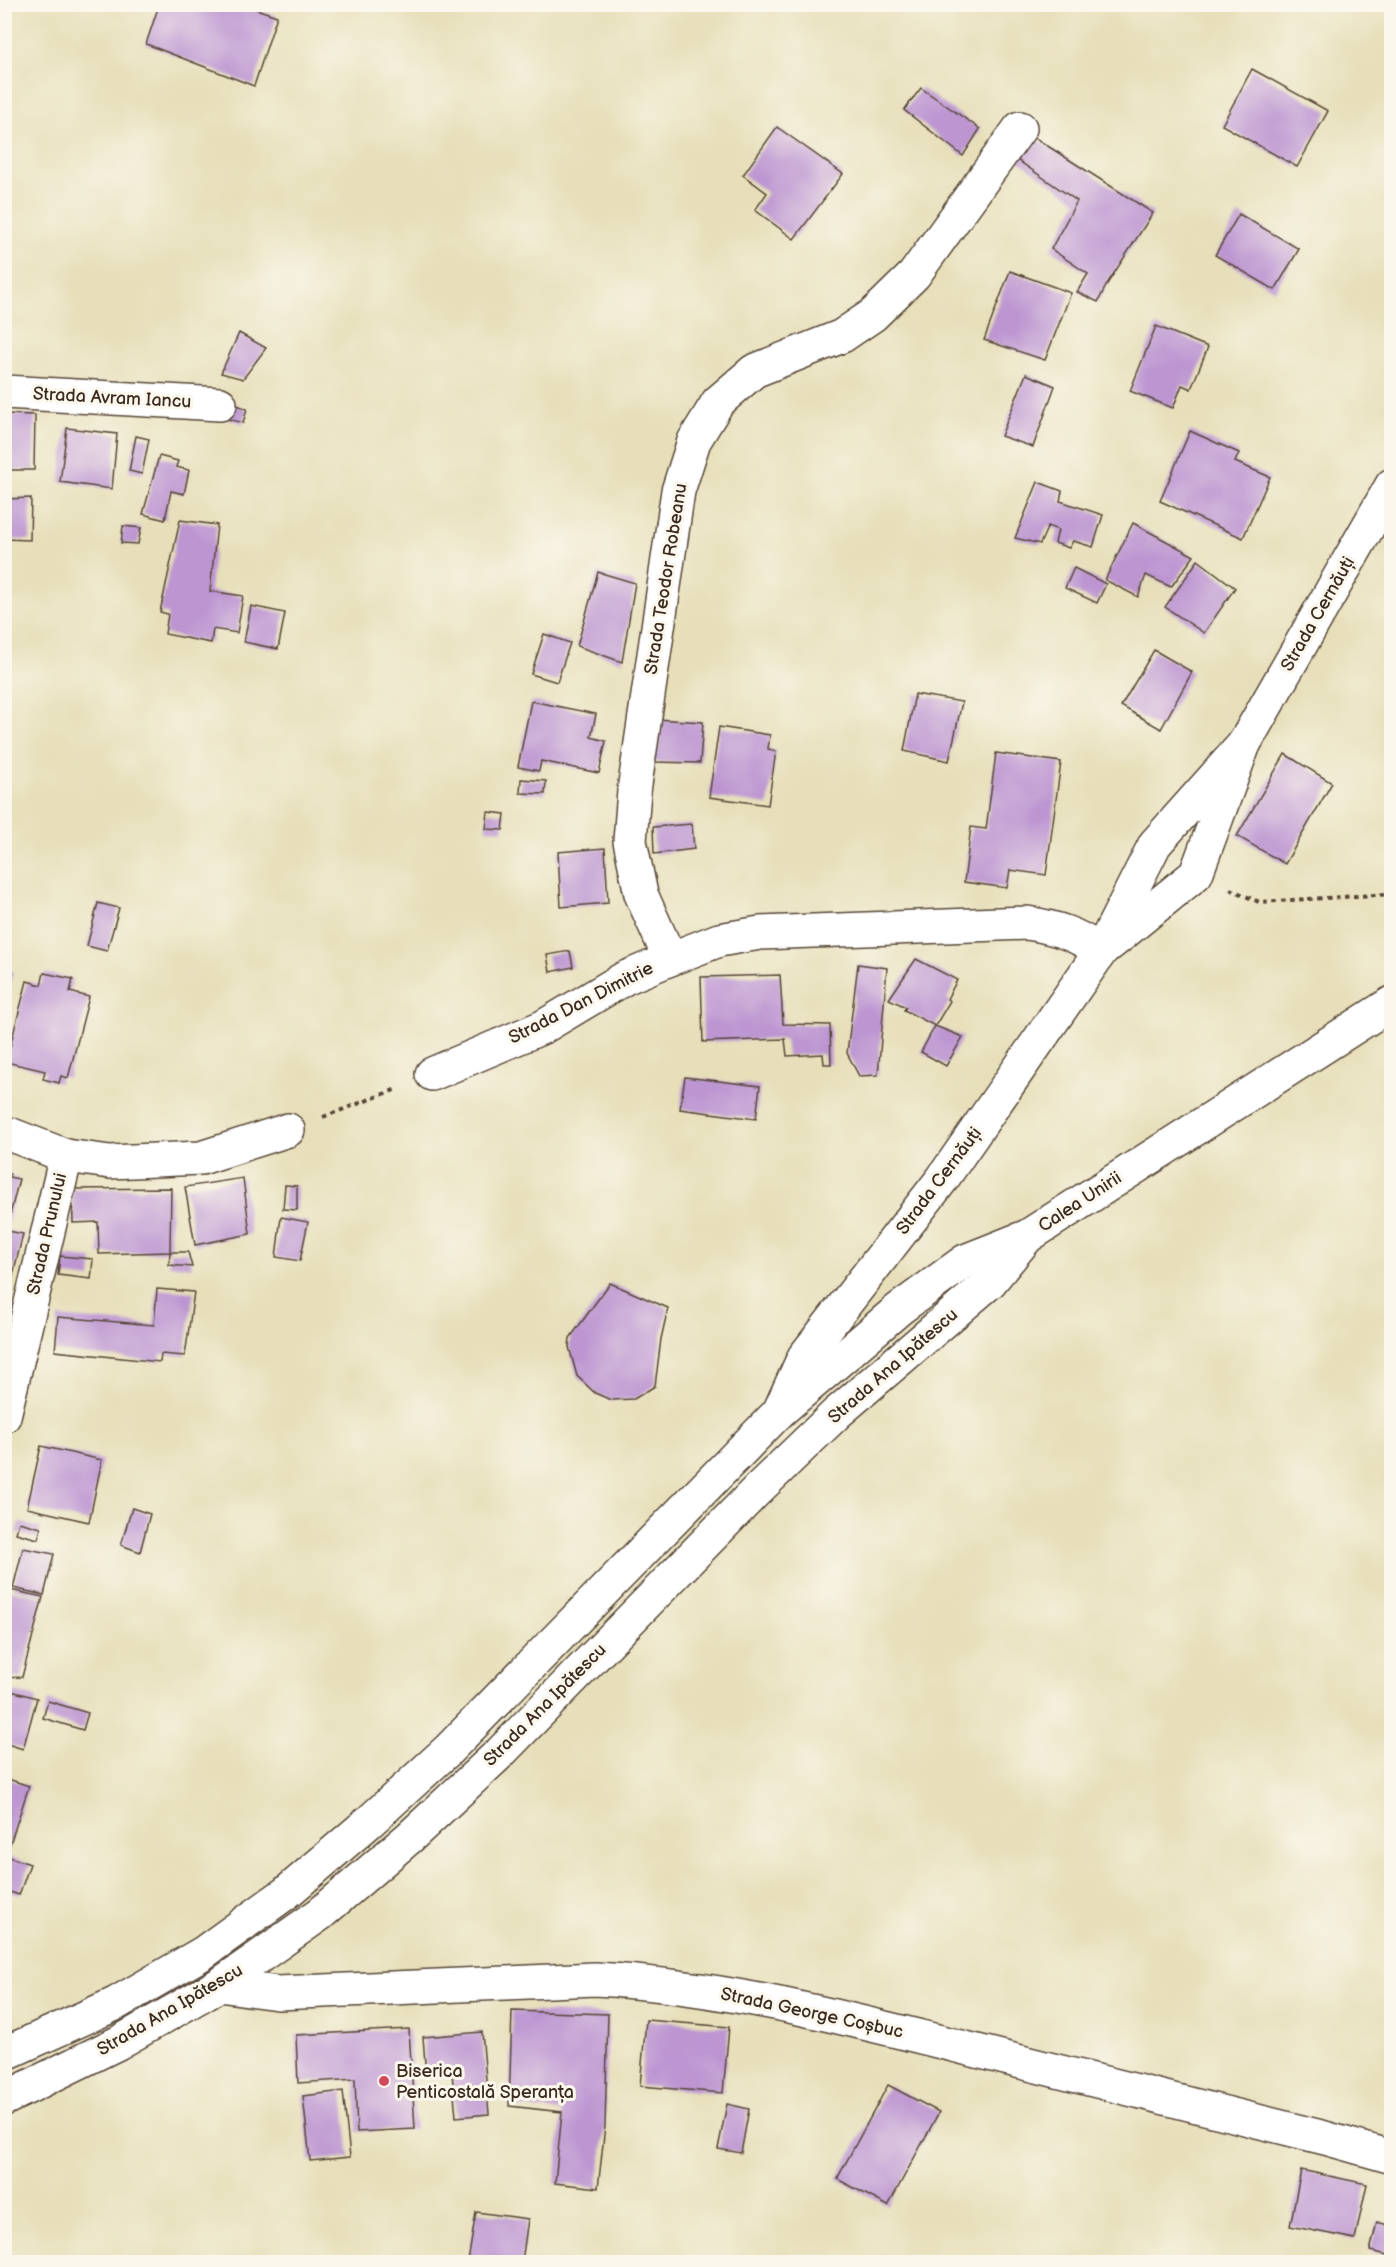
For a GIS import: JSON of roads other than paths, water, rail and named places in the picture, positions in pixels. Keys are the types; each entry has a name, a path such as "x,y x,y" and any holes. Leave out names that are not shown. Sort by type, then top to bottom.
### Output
{"street":[{"name":"Strada Teodor Robeanu","path":"670,959 641,894 630,841 634,791 678,491 694,441 718,402 754,371 842,336 873,315 914,275 1020,128"},
{"name":"Strada Avram Iancu","path":"4,392 220,404"},
{"name":"Strada Cernăuți","path":"1101,951 1196,874 1244,744 1392,485"},
{"name":"Strada Cernăuți","path":"779,1412 804,1357 943,1178 1101,951 1155,844 1244,744"},
{"name":"Strada Dan Dimitrie","path":"432,1074 543,1027 625,978 719,940 760,933 1027,923 1056,928 1081,938 1101,951"},
{"name":"Calea Unirii","path":"779,1412 899,1310 965,1261 1028,1236 1392,1003"},
{"path":"4,1132 66,1156 111,1162 201,1158 288,1130"},
{"name":"Strada Prunului","path":"4,1416 66,1156"},
{"name":"Strada Ana Ipătescu","path":"4,2099 118,2043 219,1985 320,1914 410,1837 500,1752 679,1569 837,1413 990,1282 1028,1236"},
{"name":"Strada Ana Ipătescu","path":"4,2054 48,2036 135,1993 203,1953 286,1893 448,1750 779,1412"},
{"name":"Strada George Coșbuc","path":"219,1985 278,1993 595,1979 643,1982 730,1993 792,2005 902,2032 1325,2138 1392,2157"}],"place":[{"name":"Biserica Penticostală Speranța","path":"384,2081"}]}
